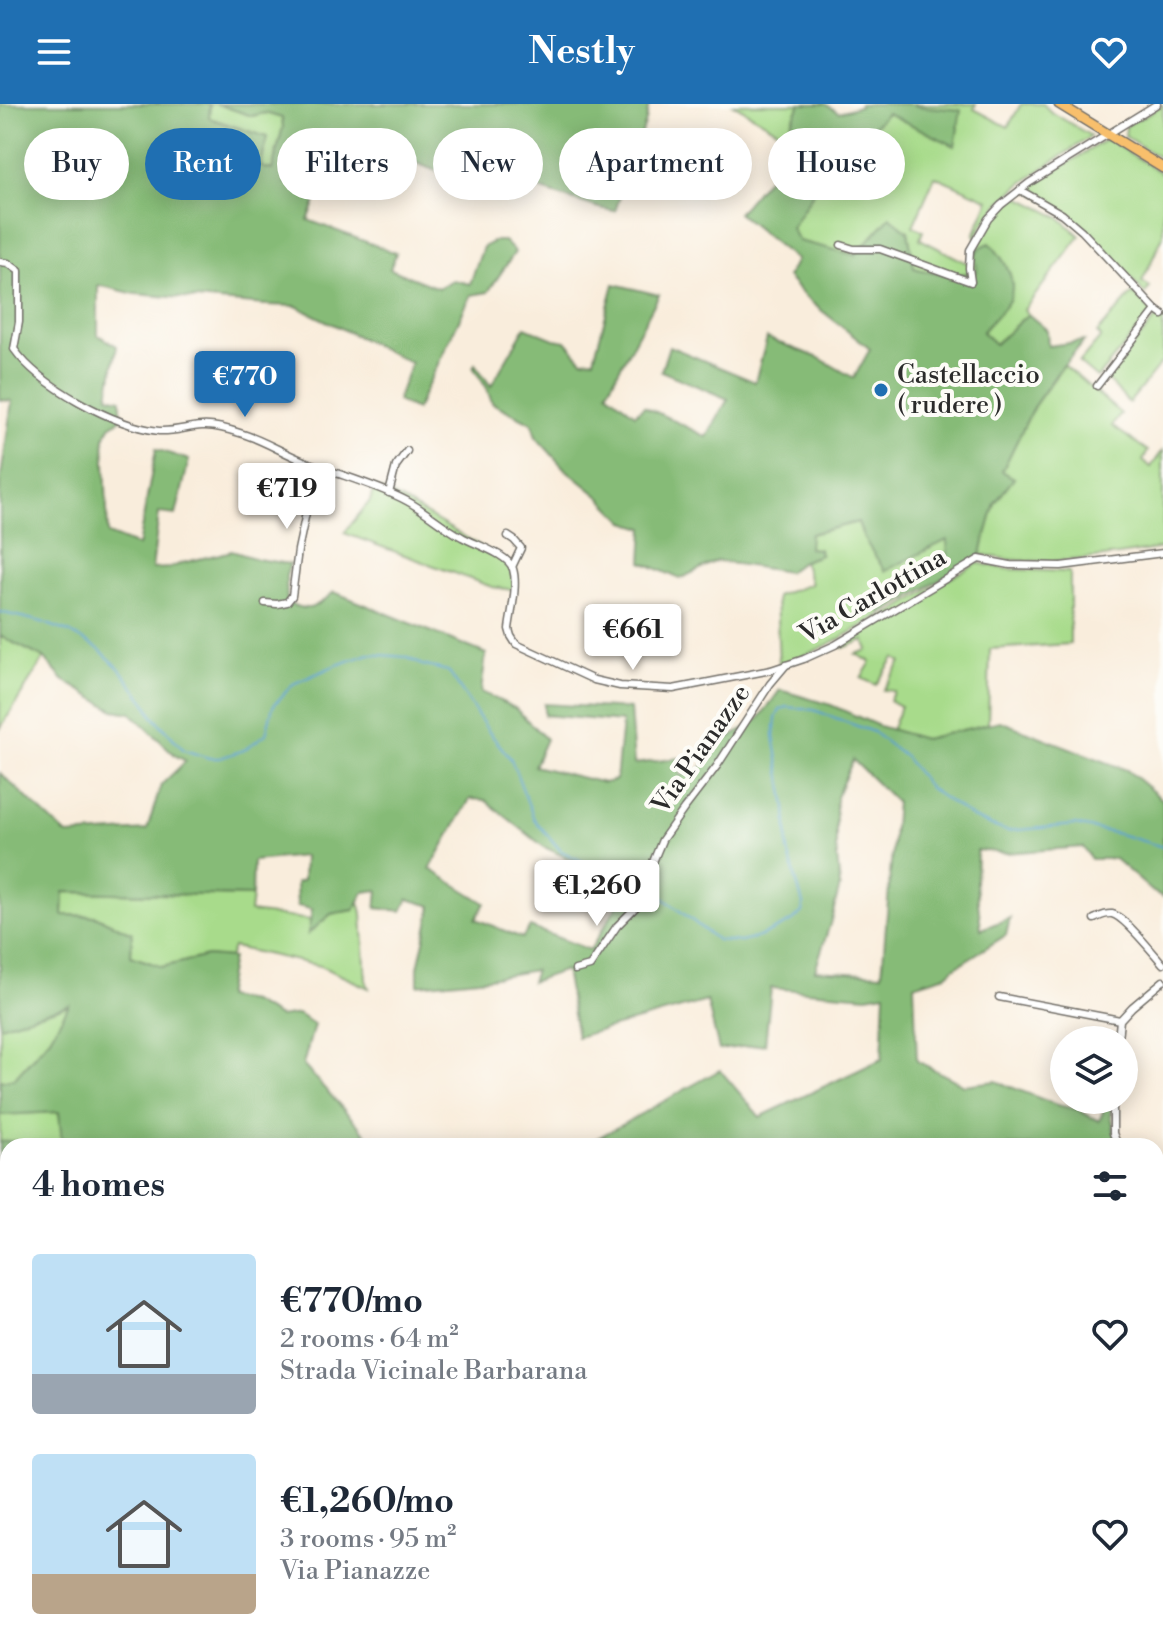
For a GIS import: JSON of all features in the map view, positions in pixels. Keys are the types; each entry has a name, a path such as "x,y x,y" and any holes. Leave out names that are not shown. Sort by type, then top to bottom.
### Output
{"main road":[{"path":"1059,104 1163,168"}],"street":[{"path":"841,245 854,249 880,249 971,282 970,250 988,219 1001,205 1157,104"},
{"path":"1020,190 1062,214 1082,231 1160,312 1097,386"},
{"path":"0,262 8,263 19,271 19,322 14,349 23,363 82,404 141,428 173,431 204,425 243,434 408,501 462,537 501,556 512,567"},
{"path":"389,493 396,466 407,451"},
{"path":"265,603 287,602 292,596 298,550 316,466"},
{"name":"Via Carlottina","path":"508,536 521,548 512,567 514,579 509,629 516,644 594,680 620,686 673,689 804,659 835,645 979,559 1010,565 1061,566 1163,553"},
{"name":"Via Pianazze","path":"575,970 590,966 617,926 638,905 662,840 727,753 770,684 786,665"},
{"path":"1094,919 1103,914 1121,918 1163,964"},
{"path":"1119,1026 1120,1020 1132,1007 1163,981"},
{"path":"999,997 1120,1020"},
{"path":"1113,1114 1115,1138"}],"green space":[{"path":"0,104 210,104 209,118 240,128 145,128 145,200 261,200 261,167 272,170 277,150 277,200 317,200 308,220 396,253 390,269 438,288 453,280 470,284 483,247 494,241 504,241 515,252 488,292 471,295 416,410 397,401 411,363 296,306 135,294 98,285 98,335 117,346 108,396 121,399 121,419 110,426 104,438 108,534 138,546 156,449 189,460 176,515 159,513 152,569 170,568 232,551 290,564 286,576 287,602 295,606 312,607 334,592 486,654 481,692 515,708 546,739 534,766 604,783 616,780 622,722 544,715 544,704 630,709 634,764 681,758 680,776 698,771 720,744 758,720 780,690 924,739 1000,721 1127,770 1163,800 1163,897 1115,859 1091,859 1083,847 1006,853 977,850 976,884 981,929 1010,918 1006,935 946,975 914,985 917,1061 964,1085 996,1081 1050,1102 1050,1114 1086,1114 1099,1121 1102,1114 1111,1114 1116,1138 598,1138 720,1070 760,1117 882,1059 885,993 867,996 771,988 765,1044 719,1050 707,1001 577,1037 565,970 531,982 535,970 418,985 418,967 432,906 408,899 402,911 376,908 378,890 364,892 354,910 331,914 308,934 312,909 297,906 296,883 303,880 304,856 253,861 252,896 64,892 63,915 95,916 132,933 131,956 162,967 207,956 232,958 225,997 251,1002 279,1017 298,1014 314,1025 303,1065 370,1138 62,1138 59,1112 0,1115 0,1081 15,1078 50,1038 69,1005 0,1026 0,773 67,835 147,830 161,785 186,761 176,756 131,713 114,710 63,680 44,658 0,636 0,483 12,401 0,400","holes":["853,760 896,802 882,974 815,970 840,886 836,797","470,799 485,800 544,847 628,887 590,950 530,927 522,938 476,919 485,903 430,869"]},
{"path":"210,104 217,104 252,116 265,113 282,118 283,128 277,128 277,150 272,170 261,168 261,128 219,128 209,118"},
{"path":"217,104 649,104 644,128 559,128 559,195 543,190 543,128 433,128 433,170 417,163 417,128 283,128 282,118 265,113 252,116"},
{"path":"733,104 800,104 789,128 774,128"},
{"path":"800,104 825,104 839,112 860,104 915,104 961,110 955,146 887,113 872,128 789,128"},
{"path":"976,104 974,109 1008,127 1021,104 1043,104 1091,136 1012,192 986,220 976,237 974,235 989,200 935,176 913,226 923,231 920,239 965,262 970,262 995,218 1017,196 1059,217 1080,236 1024,310 1028,314 995,344 981,331 1009,300 977,271 946,274 914,268 908,231 855,255 798,241 791,228 808,200 905,200 905,128 871,128 887,113 916,106"},
{"path":"1163,105 1163,160 1125,136 1126,126"},
{"path":"261,135 267,137 261,167"},
{"path":"1107,139 1163,174 1163,236 1142,282 1150,287 1145,294 1086,229 1064,211 1026,189"},
{"path":"768,177 768,200 808,200 791,228 798,241 855,255 890,217 908,231 914,268 938,274 977,271 976,253 990,243 1005,263 1012,286 1008,302 982,332 995,344 1028,314 1047,330 1048,346 1084,341 1034,406 1002,471 1014,478 995,503 980,556 882,614 879,606 948,556 947,540 885,571 864,539 858,522 810,534 809,548 819,549 820,555 803,561 788,572 716,561 680,579 642,562 644,528 625,522 564,468 536,437 532,423 492,403 473,367 475,364 491,386 525,327 566,341 582,360 594,359 614,284 659,295 607,392 635,414 644,406 707,437 728,399 661,371 669,346 755,382 767,338 819,358 854,378 870,349 806,298 787,277 796,260 738,213"},
{"path":"574,200 619,200 615,211"},
{"path":"1133,293 1153,312 1097,378 1079,363 1101,337 1097,333"},
{"path":"1158,315 1163,319 1163,361 1129,403 1106,379"},
{"path":"1064,365 1121,414 1112,426 1148,451 1143,461 1151,467 1163,450 1163,548 1053,561 980,556 995,503 1014,478 1002,471 1034,406"},
{"path":"374,487 510,563 514,590 492,587 344,533 370,501"},
{"path":"858,522 864,539 948,539 948,556 880,605 882,614 832,643 779,664 776,596 811,584 803,561 820,555 809,548 809,534"},
{"path":"978,563 1006,569 1070,572 1070,644 990,649 988,724 924,739 891,730 901,706 889,701 894,691 883,690 901,662 894,658 876,685 861,678 871,662 856,654 868,650 864,640 843,648 840,644"},
{"path":"0,636 44,658 0,729"},
{"path":"64,892 252,896 250,912 311,920 308,933 331,914 354,910 359,902 369,988 320,966 233,947 229,958 207,956 162,967 131,956 132,933 95,916 63,915"},
{"path":"70,1004 50,1038 14,1078 0,1081 0,1026"},
{"path":"59,1112 62,1138 0,1138 0,1115"}],"waterway":[{"path":"0,612 42,622 71,633 99,649 119,668 152,715 184,750 209,758 220,758 244,750 266,734 273,706 293,684 334,666 369,654 406,657 422,665 448,671 511,759 534,819 561,851 643,888"},
{"path":"649,890 717,940 741,942 759,937 793,921 802,912 803,904 788,851 786,807 774,736 776,718 780,710 787,707 814,710 873,732 905,757 929,788 973,818 992,826 1007,831 1075,825 1163,847"}],"place":[{"name":"Castellaccio ( rudere )","path":"881,390"}]}
